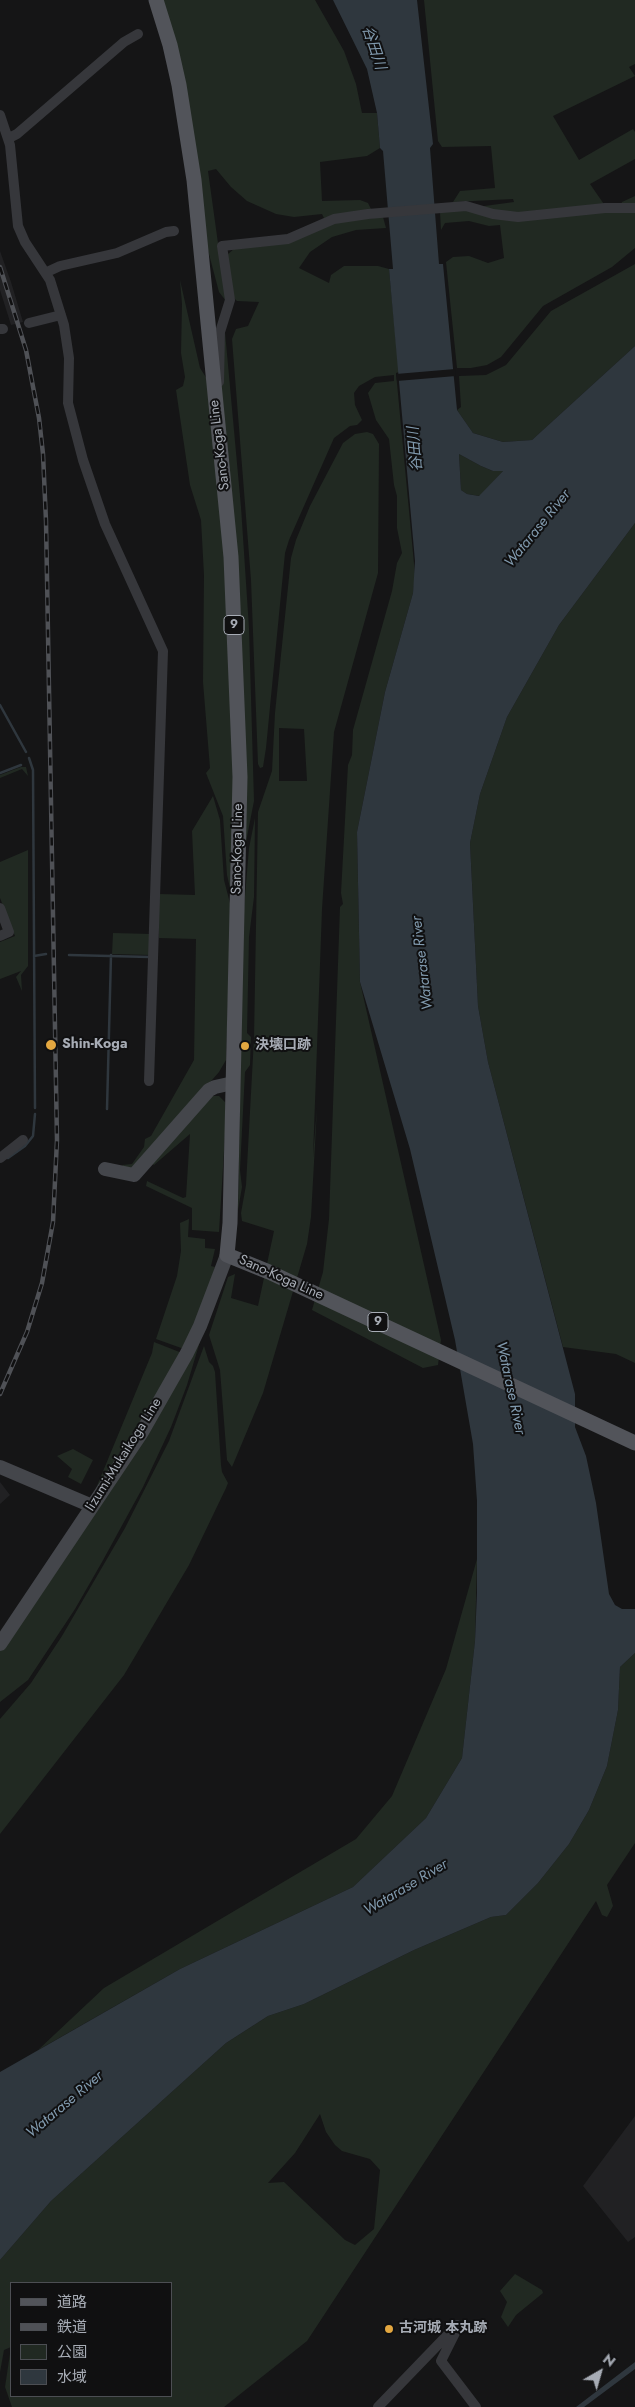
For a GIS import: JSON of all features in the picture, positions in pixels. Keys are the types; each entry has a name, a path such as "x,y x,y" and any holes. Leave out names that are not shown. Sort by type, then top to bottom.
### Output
{"main road":[{"name":"Sano-Koga Line","path":"156,0 170,45 186,125 196,199 230,549 240,778 230,1223 233,1257 635,1443"},
{"path":"105,1169 134,1175 209,1090 233,1084"},
{"name":"Iizumi-Mukaikoga Line","path":"0,1644 142,1432 187,1353 233,1257"},
{"path":"0,1467 92,1506"}],"street":[{"path":"9,138 17,134 124,42 138,34"},
{"path":"0,115 9,138 18,226 25,242 47,272 61,316 69,358 68,404 83,460 108,531 163,651 149,1081"},
{"path":"214,393 220,376 221,326 230,300 222,246 288,239 334,219 436,208 466,206 493,214 518,217 605,208 635,208"},
{"path":"47,272 60,266 117,253 166,232 174,231"},
{"path":"29,323 61,316"},
{"path":"0,908 9,932 0,936"},
{"path":"0,1158 24,1140"},
{"path":"378,2407 457,2325 456,2332 441,2361 476,2407"}],"shaded area":[{"path":"0,251 23,322 11,325 0,290"},
{"path":"0,1482 10,1495 0,1504"},
{"path":"635,2116 635,2237 628,2242 583,2186"}],"green space":[{"path":"161,0 315,0 344,51 356,84 362,113 377,113 380,148 367,156 320,162 322,201 360,200 368,203 371,209 324,218 322,214 294,217 276,214 247,201 231,187 216,169 208,171 226,301 219,292 205,239"},
{"path":"424,0 635,0 635,64 629,67 635,76 553,116 579,160 633,129 635,132 635,159 590,184 608,210 619,210 622,202 635,196 635,248 612,267 543,306 501,357 487,365 471,368 457,368 446,262 453,257 469,256 488,263 504,258 500,225 489,226 469,221 445,223 441,230 440,212 514,202 513,199 453,202 460,191 495,188 491,146 442,147 438,141"},
{"path":"383,217 386,228 356,230 332,237 310,252 299,268 329,283 331,275 344,266 378,266 389,269 399,372 396,373 415,574 413,593 385,692 357,832 360,982 441,1340 438,1365 423,1368 312,1310 323,1272 329,1219 340,907 343,904 341,893 348,765 352,755 353,730 392,591 397,563 402,553 397,528 397,496 389,439 376,420 368,393 375,383 394,381 394,375 375,377 359,386 354,393 355,405 362,420 357,425 350,426 334,438 289,540 285,553 266,748 263,767 260,768 258,764 251,580 232,339 236,329 248,326 259,302 237,301 234,298 227,255 235,248 333,222"},
{"path":"635,264 635,346 532,440 503,442 473,433 457,410 461,407 459,376 486,375 506,365 551,311"},
{"path":"180,280 200,368 207,379 223,520 234,758 231,892 227,875 223,816 206,773 210,768 203,682 204,575 201,520 190,485 176,390 183,386 185,377 181,353 182,304"},
{"path":"225,332 241,507 249,628 254,801 245,847 219,405"},
{"path":"367,432 373,434 379,444 378,573 334,732 322,909 313,1157 317,1108 311,1217 307,1244 263,1393 232,1467 227,1460 220,1370 209,1335 228,1277 235,1274 231,1298 258,1306 274,1231 242,1221 241,1213 246,1185 254,1038 258,812 272,771 275,713 291,558 310,506 343,443 355,434","holes":["279,728 304,729 307,781 279,781"]},
{"path":"459,454 493,471 503,471 480,496 467,494 461,490"},
{"path":"635,523 635,1363 616,1354 563,1347 488,1062 478,1006 470,843 480,794 507,717 559,625"},
{"path":"26,767 28,776 22,769 0,778 0,775"},
{"path":"213,796 220,820 224,880 231,907 226,1060 219,1072 137,1166 133,1169 125,1168 122,1165 132,1164 144,1147 145,1139 151,1136 194,1060 196,939 159,938 159,894 195,895 192,831"},
{"path":"255,818 254,897 249,937 247,1033 251,1037 250,1065 245,1072 240,1170 242,1187 238,1210 243,920 249,848"},
{"path":"28,850 28,966 21,975 22,991 16,977 21,971 0,979 0,942 15,936 0,898 0,862"},
{"path":"113,933 151,934 150,955 112,954"},
{"path":"210,1096 219,1096 225,1102 226,1119 219,1232 192,1230 192,1208 146,1186 147,1181 183,1198 186,1197 190,1134 154,1165 152,1164"},
{"path":"189,1219 188,1237 205,1239 205,1248 215,1249 211,1266 215,1267 184,1349 156,1339 177,1276 181,1251 180,1223"},
{"path":"201,1338 187,1385 171,1427 143,1487 102,1562 75,1609 28,1680 0,1702 0,1650"},
{"path":"154,1342 182,1353 156,1398 94,1493 152,1353"},
{"path":"204,1346 209,1362 215,1372 221,1465 222,1472 228,1483 226,1488 189,1565 124,1675 0,1834 0,1719 31,1683 62,1636 125,1528 169,1441"},
{"path":"73,1449 93,1460 81,1484 68,1477 72,1469 57,1456"},
{"path":"477,1559 475,1641 462,1758 426,1818 353,1887 180,1969 38,2050 104,1988 356,1839 392,1796 446,1669"},
{"path":"635,1653 635,1843 607,1885 613,1906 607,1917 602,1915 596,1901 307,2341 224,2407 12,2407 5,2387 10,2354 10,2397 172,2397 172,2282 10,2282 10,2347 4,2350 0,2372 0,2260 51,2201 226,2043 268,2016 304,2004 414,1950 491,1917 506,1915 538,1883 569,1844 589,1810 607,1766 618,1710 620,1667","holes":["320,2114 326,2132 342,2151 370,2159 380,2170 374,2229 355,2245 345,2240 284,2182 268,2183 295,2153"]},
{"path":"515,2274 542,2290 543,2293 516,2315 508,2327 501,2317 507,2302 500,2291"}],"water":[{"path":"333,0 417,0 433,144 430,148 439,264 443,264 457,410 473,433 503,442 532,440 635,346 635,523 559,625 507,717 480,794 470,843 478,1006 488,1062 575,1394 575,1427 586,1456 596,1503 609,1594 615,1605 622,1609 635,1609 635,1653 620,1667 618,1710 607,1766 589,1810 569,1844 538,1883 506,1915 491,1917 414,1950 304,2004 268,2016 226,2043 51,2201 0,2260 0,2072 180,1969 353,1887 426,1818 462,1758 475,1641 477,1592 477,1501 473,1444 455,1340 410,1149 360,982 357,832 385,692 413,593 415,561 389,269 393,269 383,151 380,148 377,113 367,69","holes":["459,454 493,471 503,471 479,496 467,494 461,490"]},
{"path":"635,2362 635,2369 584,2407 576,2407"}],"pier":[{"path":"455,369 456,376 397,381 396,374"}],"waterway":[{"path":"0,705 26,752"},
{"path":"29,758 33,770 35,1108"},
{"path":"0,773 21,765"},
{"path":"34,956 46,954"},
{"path":"69,955 150,957"},
{"path":"107,1109 111,955"},
{"path":"8,1158 25,1146 33,1136 35,1114"}],"railway":[{"path":"0,267 26,350 39,418 43,454 46,521 57,1140 53,1222 42,1283 27,1332 0,1394"}],"place":[{"name":"Shin-Koga","path":"51,1045"},
{"name":"決壊口跡","path":"245,1046"},
{"name":"古河城 本丸跡","path":"389,2329"}],"water label":[{"name":"谷田川","path":"373,48"},
{"name":"谷田川","path":"416,449"},
{"name":"Watarase River","path":"538,529"},
{"name":"Watarase River","path":"423,963"},
{"name":"Watarase River","path":"510,1388"},
{"name":"Watarase River","path":"406,1888"},
{"name":"Watarase River","path":"65,2105"}]}
